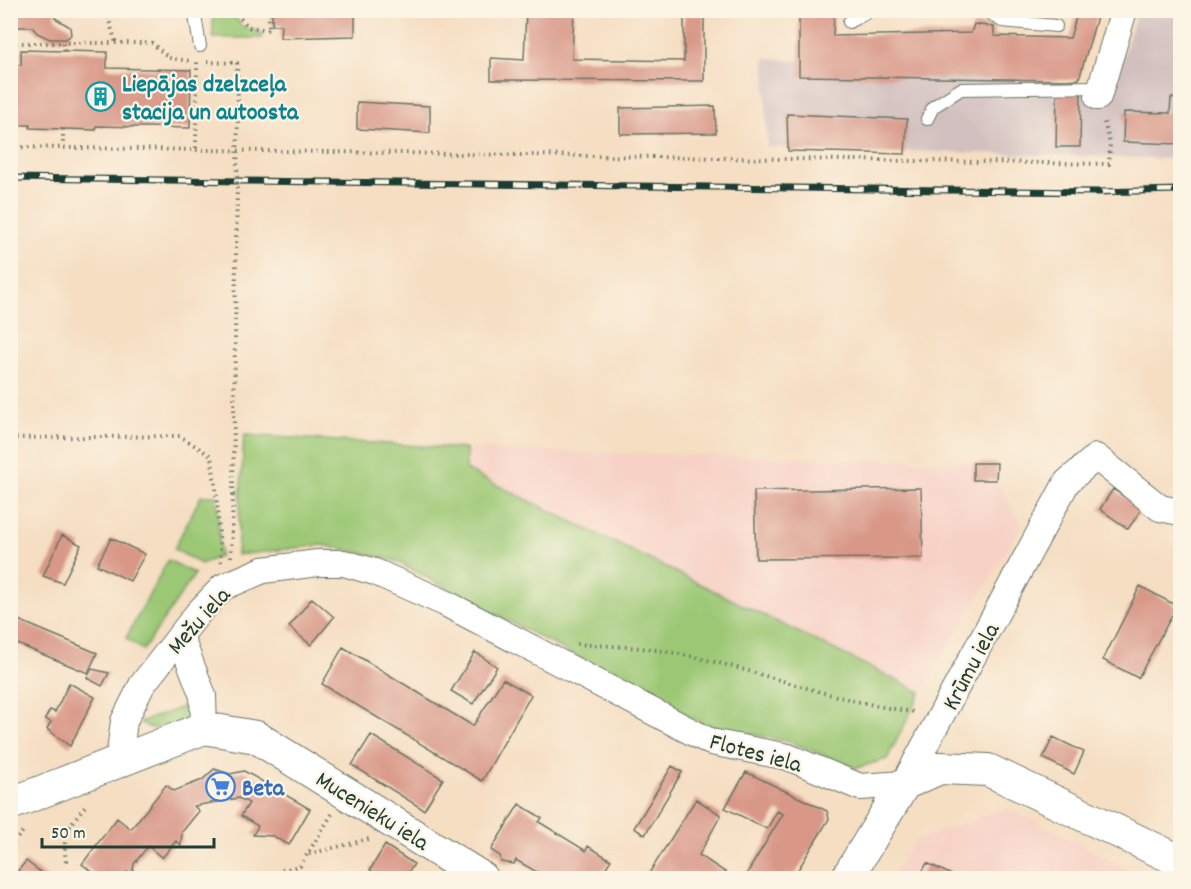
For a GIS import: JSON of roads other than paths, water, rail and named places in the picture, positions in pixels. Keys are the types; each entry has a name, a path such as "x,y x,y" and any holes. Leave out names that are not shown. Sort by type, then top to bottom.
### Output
{"street":[{"path":"1099,92 1124,10"},
{"name":"Krūmu iela","path":"847,879 944,715 1068,482 1096,457 1160,508 1180,512"},
{"name":"Mežu iela","path":"119,760 124,721 142,685 180,636 224,587 263,570 318,563 344,563"},
{"name":"Flotes iela","path":"344,563 375,572 446,603 711,742 788,757 860,787 904,784 940,768 988,770 1180,861"},
{"path":"180,636 204,696 204,728"},
{"name":"Mucenieku iela","path":"119,760 204,728 256,737 482,879"},
{"path":"17,817 119,760"}],"lane":[{"path":"194,10 200,46"},
{"path":"849,22 871,10"},
{"path":"986,10 1002,21 1056,26"},
{"path":"927,119 933,107 961,89 1099,92"}],"railway":[{"path":"10,178 1096,192 1180,190"}],"place":[{"name":"Liepājas dzelzceļa stacija un autoosta","path":"101,97"},
{"name":"Beta","path":"221,787"}]}
